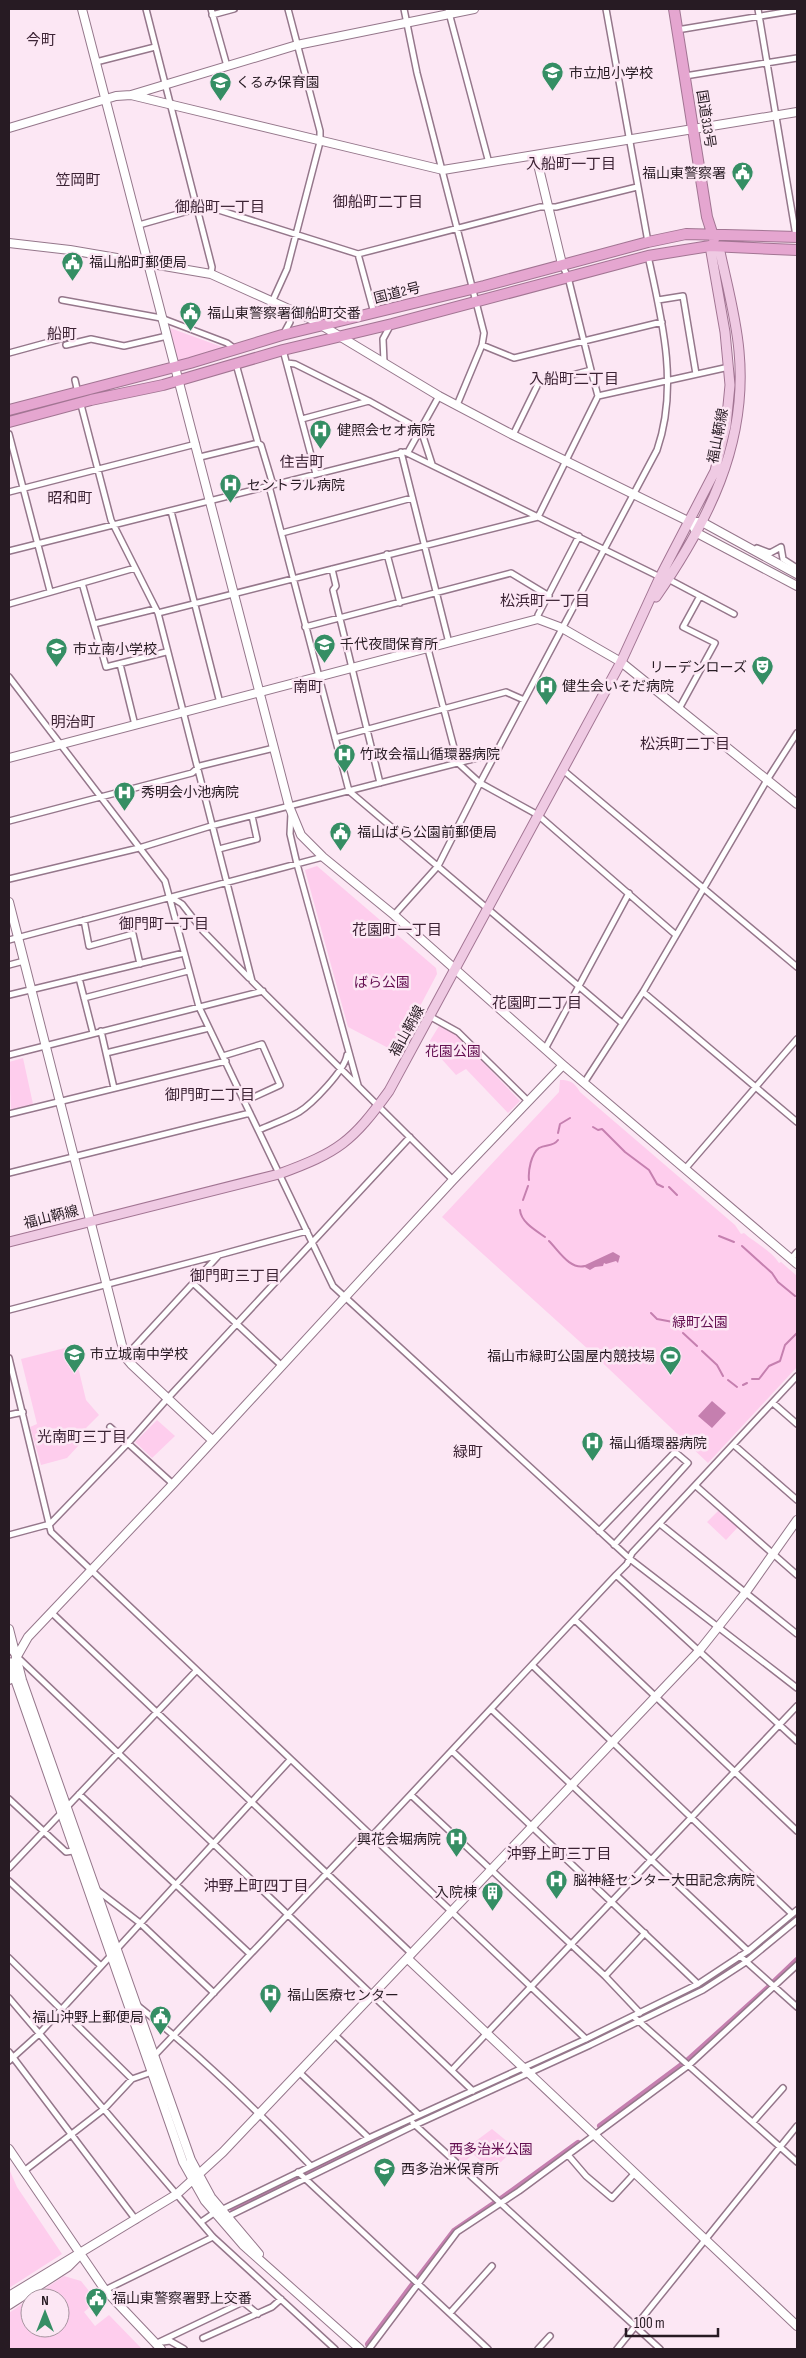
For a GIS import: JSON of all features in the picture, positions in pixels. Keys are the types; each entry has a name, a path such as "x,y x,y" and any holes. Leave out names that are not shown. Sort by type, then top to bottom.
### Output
{"highway":[{"name":"国道313号","path":"674,9 714,246"},
{"name":"国道2号","path":"9,410 282,335 648,242 686,234 797,236"},
{"name":"国道2号","path":"9,422 178,380 236,362 339,335 392,324 648,256 714,246 797,250"}],"main road":[{"name":"福山鞆線","path":"9,1242 279,1174 320,1158 346,1143 361,1129 389,1091 431,1017 622,662 715,471 726,426 730,385 714,246"},
{"name":"福山鞆線","path":"664,578 697,533 725,473 735,428 740,387 739,350 714,246"}],"street":[{"path":"82,9 107,99 174,366 200,457 259,693 290,810 301,836 323,857 394,915 563,1065 794,1262 797,1252"},
{"path":"146,9 198,209 212,267 211,274"},
{"path":"211,9 227,66"},
{"path":"212,15 234,9"},
{"path":"272,302 287,269 320,142 320,130 288,9"},
{"path":"404,9 442,170 484,334 482,345 457,405"},
{"path":"9,128 107,99 131,95 297,44 406,22 448,11 474,9"},
{"path":"606,9 648,242"},
{"path":"758,9 797,236"},
{"path":"677,30 797,10"},
{"path":"448,11 490,163"},
{"path":"96,62 156,47"},
{"path":"685,76 797,58"},
{"path":"131,95 442,170 797,112"},
{"path":"536,156 562,264 568,277 598,396 538,517"},
{"path":"138,225 206,206 358,254 457,228 637,187"},
{"path":"9,243 148,262 211,274 321,325 439,396 513,435 635,493 690,522 702,522 797,574"},
{"path":"358,254 374,313"},
{"path":"394,915 438,866 494,755 657,450 665,427 668,381 662,322 648,256"},
{"path":"658,300 683,296 696,374"},
{"path":"62,300 162,318 227,343 235,349"},
{"path":"282,335 290,322 285,307"},
{"path":"482,345 514,358 584,343 662,322"},
{"path":"384,362 383,339 392,324"},
{"path":"66,345 91,338 124,346 167,336"},
{"path":"9,353 64,338"},
{"path":"283,350 316,474"},
{"path":"236,362 258,443 261,445 305,627 349,791 438,866 487,911 622,1024"},
{"path":"287,363 294,364 369,401 420,430 432,464"},
{"path":"598,396 729,367"},
{"path":"513,435 538,384 591,370"},
{"path":"75,380 114,525 156,611 252,981"},
{"path":"408,452 439,396"},
{"path":"302,419 369,401"},
{"path":"9,434 50,591"},
{"path":"200,457 258,443"},
{"path":"9,492 196,444"},
{"path":"401,452 449,643"},
{"path":"9,551 401,452 408,452 734,614"},
{"path":"282,533 412,498"},
{"path":"171,511 220,702"},
{"path":"94,624 194,604 424,544 538,517"},
{"path":"690,522 697,533 797,586"},
{"path":"538,620 538,615 578,536"},
{"path":"735,540 770,553 781,547 783,559 797,568"},
{"path":"387,554 400,603"},
{"path":"9,604 135,568"},
{"path":"332,569 336,586 333,590 380,783"},
{"path":"305,627 511,573 549,596"},
{"path":"82,582 106,667 166,652"},
{"path":"680,707 715,643 683,627 700,596"},
{"path":"9,758 538,620 562,628 622,662 680,707 797,804"},
{"path":"428,649 458,763 480,783 538,815 676,935"},
{"path":"120,664 135,724"},
{"path":"9,677 165,881 199,1007 333,1286 630,1559 797,1688"},
{"path":"335,738 506,692 524,700"},
{"path":"584,1083 643,992 767,780 797,734"},
{"path":"9,821 196,770 200,766 274,748"},
{"path":"9,879 139,848 211,826 252,816 290,810 349,791 494,755"},
{"path":"563,770 797,968"},
{"path":"290,810 290,834 297,864 359,1088"},
{"path":"219,849 257,839 252,816"},
{"path":"9,940 323,857"},
{"path":"545,1049 629,893"},
{"path":"170,897 182,904 203,931 252,981 453,1180"},
{"path":"9,902 92,1221 106,1286 125,1357 212,1440"},
{"path":"84,920 90,946 133,934 140,964"},
{"path":"9,995 184,953"},
{"path":"9,965 24,961"},
{"path":"84,998 188,971"},
{"path":"79,978 94,1033"},
{"path":"9,1055 46,1044 263,991"},
{"path":"643,992 797,1122"},
{"path":"431,1017 458,1032 528,1101"},
{"path":"106,1053 209,1028"},
{"path":"101,1032 114,1088"},
{"path":"685,1169 797,1039"},
{"path":"9,1114 224,1058 262,1044 280,1086 245,1101"},
{"path":"259,1130 299,1112 308,1105 340,1069 346,1060 348,1052"},
{"path":"10,1678 16,1658 28,1637 173,1484 453,1180 563,1065"},
{"path":"9,1173 250,1113"},
{"path":"9,1535 50,1524 128,1443 167,1398 410,1137"},
{"path":"9,1310 106,1286 306,1231"},
{"path":"125,1357 219,1255"},
{"path":"194,1284 282,1366"},
{"path":"9,1358 51,1532 530,1988 586,2039"},
{"path":"371,1837 575,1620 630,1559 632,1553 797,1376"},
{"path":"773,1403 797,1424"},
{"path":"9,1415 23,1412"},
{"path":"110,1427 173,1484"},
{"path":"734,1445 797,1500"},
{"path":"599,1531 674,1452 688,1463 614,1545"},
{"path":"696,1486 797,1575"},
{"path":"9,2296 64,2261 80,2255 177,2194 260,2115 699,1651 746,1592 797,1520"},
{"path":"660,1524 797,1634"},
{"path":"616,1575 797,1741"},
{"path":"52,1613 326,1873 487,2034 797,2326"},
{"path":"575,1620 797,1831"},
{"path":"9,1628 22,1680 191,2160 218,2211 226,2216 274,2271"},
{"path":"9,1649 16,1658 473,2091"},
{"path":"9,1662 10,1678 192,2181 218,2211 243,2246 274,2271 360,2349"},
{"path":"201,2222 218,2211 301,2175 412,2122 419,2115 473,2091 590,2045 636,2019 640,2013 743,1959 748,1951 795,1912 532,1665"},
{"path":"9,1868 196,1671"},
{"path":"452,2070 797,1706"},
{"path":"491,1709 748,1951"},
{"path":"452,1751 698,1984"},
{"path":"11,2059 39,2034 290,1760"},
{"path":"79,1794 250,1953"},
{"path":"411,1795 570,1946 605,1976 640,2013"},
{"path":"9,1799 66,1852 73,1851"},
{"path":"154,2056 366,1832"},
{"path":"9,1881 101,1966"},
{"path":"94,1888 140,1923 214,1993"},
{"path":"226,2216 301,2175 311,2166 369,2138 480,2096 586,2039 703,1990 797,1920"},
{"path":"605,1976 646,1933"},
{"path":"9,1958 132,2079"},
{"path":"743,1959 797,2007"},
{"path":"369,2349 458,2232 595,2136 688,2065 775,1988 797,1965"},
{"path":"9,1998 213,2237 335,2349"},
{"path":"135,2004 174,2035 260,2115 311,2166"},
{"path":"636,2019 797,2162"},
{"path":"335,2035 419,2115"},
{"path":"9,2052 11,2059 136,2220"},
{"path":"24,2172 104,2109 132,2079 152,2072"},
{"path":"300,2073 369,2138"},
{"path":"753,2122 783,2088"},
{"path":"412,2122 660,2349"},
{"path":"617,2349 797,2126"},
{"path":"9,2149 105,2290 158,2346"},
{"path":"568,2155 586,2176 612,2198 635,2173"},
{"path":"301,2175 488,2349"},
{"path":"105,2290 213,2237"},
{"path":"9,2304 68,2267 80,2255"},
{"path":"450,2313 492,2266"},
{"path":"204,2338 272,2308 281,2299"},
{"path":"158,2346 243,2302 258,2314"},
{"path":"538,2349 550,2336"},
{"path":"158,2346 170,2341 184,2349"}],"green space":[{"path":"170,328 225,348 177,361"},
{"name":"ばら公園","path":"317,866 436,968 437,974 396,1052 348,1027 305,870"},
{"name":"花園公園","path":"439,1026 456,1034 520,1101 508,1113 466,1069 456,1075 428,1044"},
{"path":"23,1058 33,1104 11,1110 9,1062"},
{"name":"緑町公園","path":"560,1080 569,1081 574,1084 580,1092 735,1225 741,1234 744,1233 763,1247 779,1263 781,1262 797,1276 797,1367 708,1463 589,1350 442,1217 559,1092"},
{"path":"73,1346 86,1400 99,1415 86,1428 90,1433 67,1458 41,1465 30,1427 37,1424 21,1359"},
{"path":"157,1420 175,1436 152,1458 135,1442"},
{"path":"720,1509 738,1527 726,1540 707,1522"},
{"name":"西多治米公園","path":"492,2129 515,2148 492,2171 473,2154 457,2169 449,2161"},
{"path":"9,2169 17,2187 62,2254 9,2288"},
{"path":"64,2276 81,2281 97,2301 84,2312 95,2326 109,2315 142,2349 9,2349 9,2313 20,2305 20,2338 70,2338 70,2288 46,2288"}],"shaded area":[{"path":"613,1252 620,1256 618,1263 616,1261 604,1263 603,1266 590,1270 583,1266"},
{"path":"712,1401 726,1413 712,1428 698,1416"}],"waterway":[{"path":"558,1133 560,1124 570,1118"},
{"path":"593,1127 598,1130 602,1129 625,1152 649,1170 657,1184 663,1187"},
{"path":"529,1180 531,1163 536,1151 539,1148 554,1144 558,1140"},
{"path":"523,1200 528,1186"},
{"path":"669,1187 677,1195"},
{"path":"520,1210 526,1222 545,1237"},
{"path":"719,1236 734,1242"},
{"path":"549,1241 574,1265 585,1266"},
{"path":"742,1246 795,1296"},
{"path":"651,1313 657,1319 673,1322 678,1329"},
{"path":"683,1333 697,1346"},
{"path":"752,1379 759,1379 769,1366 780,1361 785,1345 797,1333"},
{"path":"702,1351 717,1365 723,1376"},
{"path":"728,1380 737,1387"},
{"path":"743,1385 747,1383"},
{"path":"542,2064 693,1992 740,1961 797,1915"},
{"path":"774,1982 797,1960"},
{"path":"687,2061 769,1987"},
{"path":"600,2126 683,2064"},
{"path":"232,2208 511,2078"},
{"path":"501,2199 578,2143"},
{"path":"418,2278 454,2231 495,2203"},
{"path":"368,2344 413,2284"}],"place":[{"name":"市立旭小学校","path":"553,92"},
{"name":"くるみ保育園","path":"220,101"},
{"name":"福山東警察署","path":"742,192"},
{"name":"福山船町郵便局","path":"73,281"},
{"name":"福山東警察署御船町交番","path":"191,332"},
{"name":"健照会セオ病院","path":"321,449"},
{"name":"セントラル病院","path":"231,504"},
{"name":"千代夜間保育所","path":"324,663"},
{"name":"市立南小学校","path":"57,668"},
{"name":"リーデンローズ","path":"763,686"},
{"name":"健生会いそだ病院","path":"546,705"},
{"name":"竹政会福山循環器病院","path":"344,773"},
{"name":"秀明会小池病院","path":"125,811"},
{"name":"福山ばら公園前郵便局","path":"341,851"},
{"name":"市立城南中学校","path":"74,1373"},
{"name":"福山市緑町公園屋内競技場","path":"671,1375"},
{"name":"福山循環器病院","path":"593,1462"},
{"name":"興花会堀病院","path":"457,1858"},
{"name":"脳神経センター大田記念病院","path":"557,1899"},
{"name":"入院棟","path":"493,1911"},
{"name":"福山医療センター","path":"271,2014"},
{"name":"福山沖野上郵便局","path":"160,2036"},
{"name":"西多治米保育所","path":"385,2188"},
{"name":"福山東警察署野上交番","path":"96,2317"}],"district":[{"name":"今町","path":"41,40"},
{"name":"入船町一丁目","path":"571,164"},
{"name":"笠岡町","path":"78,180"},
{"name":"御船町二丁目","path":"378,202"},
{"name":"御船町一丁目","path":"220,207"},
{"name":"船町","path":"62,334"},
{"name":"入船町二丁目","path":"574,379"},
{"name":"住吉町","path":"302,462"},
{"name":"昭和町","path":"70,498"},
{"name":"松浜町一丁目","path":"545,601"},
{"name":"南町","path":"308,687"},
{"name":"明治町","path":"73,722"},
{"name":"松浜町二丁目","path":"685,744"},
{"name":"御門町一丁目","path":"164,924"},
{"name":"花園町一丁目","path":"397,930"},
{"name":"花園町二丁目","path":"537,1003"},
{"name":"御門町二丁目","path":"210,1095"},
{"name":"御門町三丁目","path":"235,1276"},
{"name":"光南町三丁目","path":"82,1437"},
{"name":"緑町","path":"468,1452"},
{"name":"沖野上町三丁目","path":"559,1854"},
{"name":"沖野上町四丁目","path":"256,1886"}]}
